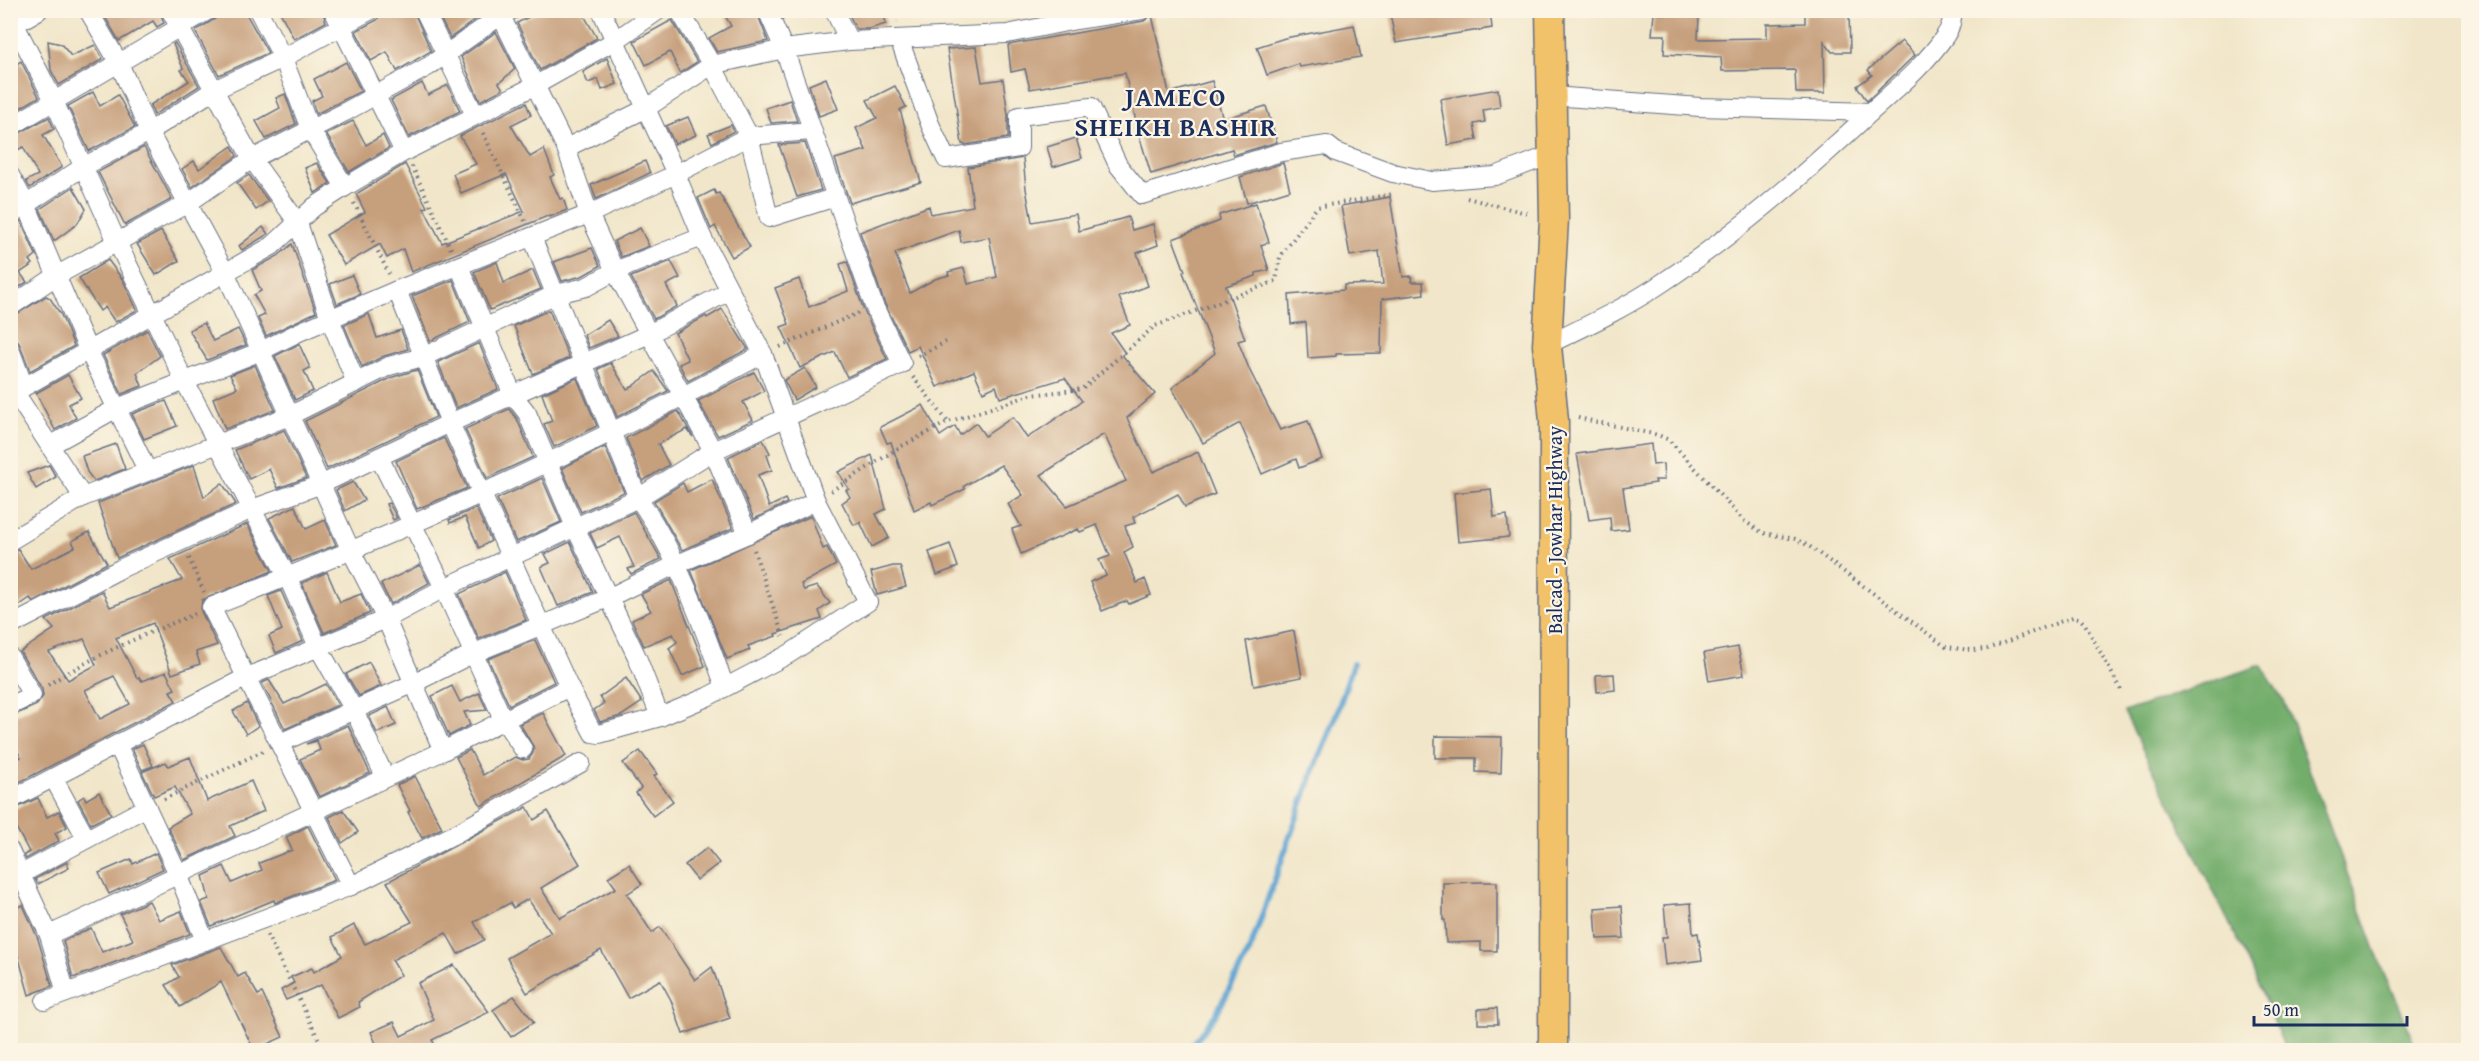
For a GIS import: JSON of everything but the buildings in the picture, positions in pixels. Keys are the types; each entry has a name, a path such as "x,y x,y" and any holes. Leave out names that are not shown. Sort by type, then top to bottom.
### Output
{"main road":[{"name":"Balcad - Jowhar Highway","path":"1550,10 1554,219 1547,345 1553,413 1553,1050"}],"street":[{"path":"39,10 12,22 54,101 117,242 184,380 288,578 318,646 354,710 385,777"},
{"path":"88,10 119,63 149,132 226,274 351,551 386,619 443,752"},
{"path":"170,10 252,159 298,223 330,319 356,383"},
{"path":"10,127 209,10"},
{"path":"258,10 282,58 310,129 345,187"},
{"path":"333,10 404,152"},
{"path":"10,215 83,167 149,132 214,90 341,28 370,10"},
{"path":"424,10 476,116"},
{"path":"397,290 450,423 569,687 596,735 660,717 725,687 789,654 863,607 868,600 816,501 763,354 702,237 602,10"},
{"path":"13,394 272,246 314,207 345,187 404,152 536,85 616,40 659,10"},
{"path":"679,10 750,136 769,218 836,196"},
{"path":"10,800 118,746 245,678 386,619 444,588 638,498 712,451 902,363 874,306 784,49 767,10"},
{"path":"834,10 849,41"},
{"path":"566,148 645,109 712,65 784,49 849,41 1007,34 1034,19 1142,10"},
{"path":"1547,345 1618,311 1656,287 1748,221 1818,162 1917,69 1946,36 1953,10"},
{"path":"10,307 56,276 188,203 252,159 376,94 445,54 504,12 566,148 590,214 615,271 712,451 748,534"},
{"path":"899,39 930,124 946,159 1019,148 1019,116 1091,107 1118,165 1142,195 1281,152 1327,145 1336,152 1393,173 1432,181 1495,176 1552,154"},
{"path":"1552,96 1700,107 1871,112"},
{"path":"51,445 117,408 261,351 397,290 590,214 750,136 812,131"},
{"path":"10,175 26,204 88,350 147,470"},
{"path":"532,237 638,498 661,531 702,624 725,687"},
{"path":"10,541 83,497 289,416 389,366 423,357 556,294 586,287 615,271 702,237"},
{"path":"459,266 513,395 527,413 575,527 637,657 660,717"},
{"path":"10,626 89,583 252,509 322,484 450,423 649,334 729,291"},
{"path":"10,349 20,376 13,394"},
{"path":"351,886 211,608 288,578 482,493 684,397 763,354"},
{"path":"13,394 51,445 83,497"},
{"path":"380,457 444,588 502,719 523,749"},
{"path":"280,743 412,684 472,654 608,598 816,501"},
{"path":"10,657 32,695 10,706"},
{"path":"49,935 443,752 502,719 569,687"},
{"path":"118,746 178,874 205,941"},
{"path":"45,1000 351,886 457,833 581,763"},
{"path":"54,779 86,838"},
{"path":"16,877 147,807"},
{"path":"10,851 16,877 49,935 66,993"}],"path":[{"path":"476,116 532,237"},
{"path":"404,152 459,266"},
{"path":"345,187 397,290"},
{"path":"816,501 900,447 948,422 1031,394 1082,389 1155,326 1276,281 1280,257 1317,207 1403,192"},
{"path":"763,354 874,306"},
{"path":"946,342 902,363 948,422"},
{"path":"1553,413 1658,435 1669,440 1744,521 1763,533 1795,539 1809,546 1946,647 1987,649 2073,617 2079,618 2085,624 2121,690"},
{"path":"748,534 789,654"},
{"path":"32,695 70,670 121,644 211,608 182,540"},
{"path":"147,807 280,743"},
{"path":"261,921 273,950 324,1050"}],"green space":[{"path":"2261,665 2285,703 2381,966 2417,1050 2286,1050 2252,969 2124,712"}],"waterway":[{"path":"1189,1050 1216,1014 1249,952 1353,664"}],"district":[{"name":"JAMECO SHEIKH BASHIR","path":"1176,111"}]}
